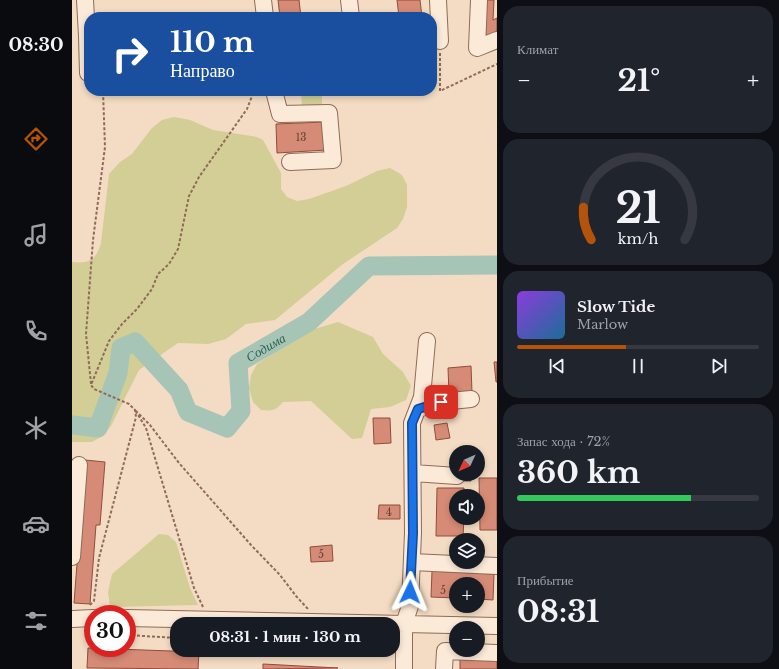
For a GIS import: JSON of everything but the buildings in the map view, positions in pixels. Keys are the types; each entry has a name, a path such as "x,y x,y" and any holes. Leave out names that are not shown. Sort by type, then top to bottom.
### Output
{"street":[{"path":"85,0 86,12"},
{"path":"263,0 264,12"},
{"path":"349,0 350,12"},
{"path":"438,0 440,41"},
{"path":"479,0 477,48 497,40"},
{"path":"275,96 280,114 329,113 333,160 290,162"},
{"path":"404,669 404,624 410,606 413,533 412,423 422,397 427,341"},
{"path":"418,409 441,402 471,399"},
{"path":"72,558 79,465"},
{"path":"412,473 449,475"},
{"path":"412,562 497,566"},
{"path":"136,618 170,619"},
{"path":"400,624 497,626"},
{"path":"444,669 445,651 497,653"}],"path":[{"path":"440,41 440,91 497,64"},
{"path":"102,96 105,147 93,240 86,334 91,385 94,389 129,404 150,425 179,463 251,545 280,575 296,596 317,617"},
{"path":"91,385 109,341 122,324 137,309 152,289 158,274 169,264 178,249 189,196 199,177 247,109 252,96"},
{"path":"83,619 85,610 94,600 99,558 136,417 135,410"},
{"path":"135,410 146,428 194,588 207,617"},
{"path":"136,636 170,638"}],"shaded area":[{"path":"301,96 322,96 322,106 302,107"},
{"path":"174,117 190,120 213,130 257,137 263,140 281,173 281,189 287,197 297,201 309,199 346,186 377,171 390,168 402,175 407,185 407,207 403,219 397,228 343,264 275,320 246,324 226,339 208,344 178,343 139,370 111,426 103,436 92,442 72,442 72,262 91,260 99,249 109,174 120,162 132,154 152,128 162,120"},
{"path":"338,322 373,337 383,354 403,372 411,386 406,400 390,407 371,409 362,438 352,439 311,401 283,402 274,410 261,410 253,402 249,388 251,375 257,364 311,330"},
{"path":"159,534 168,535 176,542 190,588 198,605 136,606 136,605 110,605 108,592 112,574"}],"waterway":[{"name":"Содима","path":"72,425 98,428 118,373 121,348 135,342 179,390 188,412 227,428 241,411 238,363 309,322 369,266 497,265"}],"route":[{"path":"410,592 413,533 412,423 418,409 441,402"}]}
